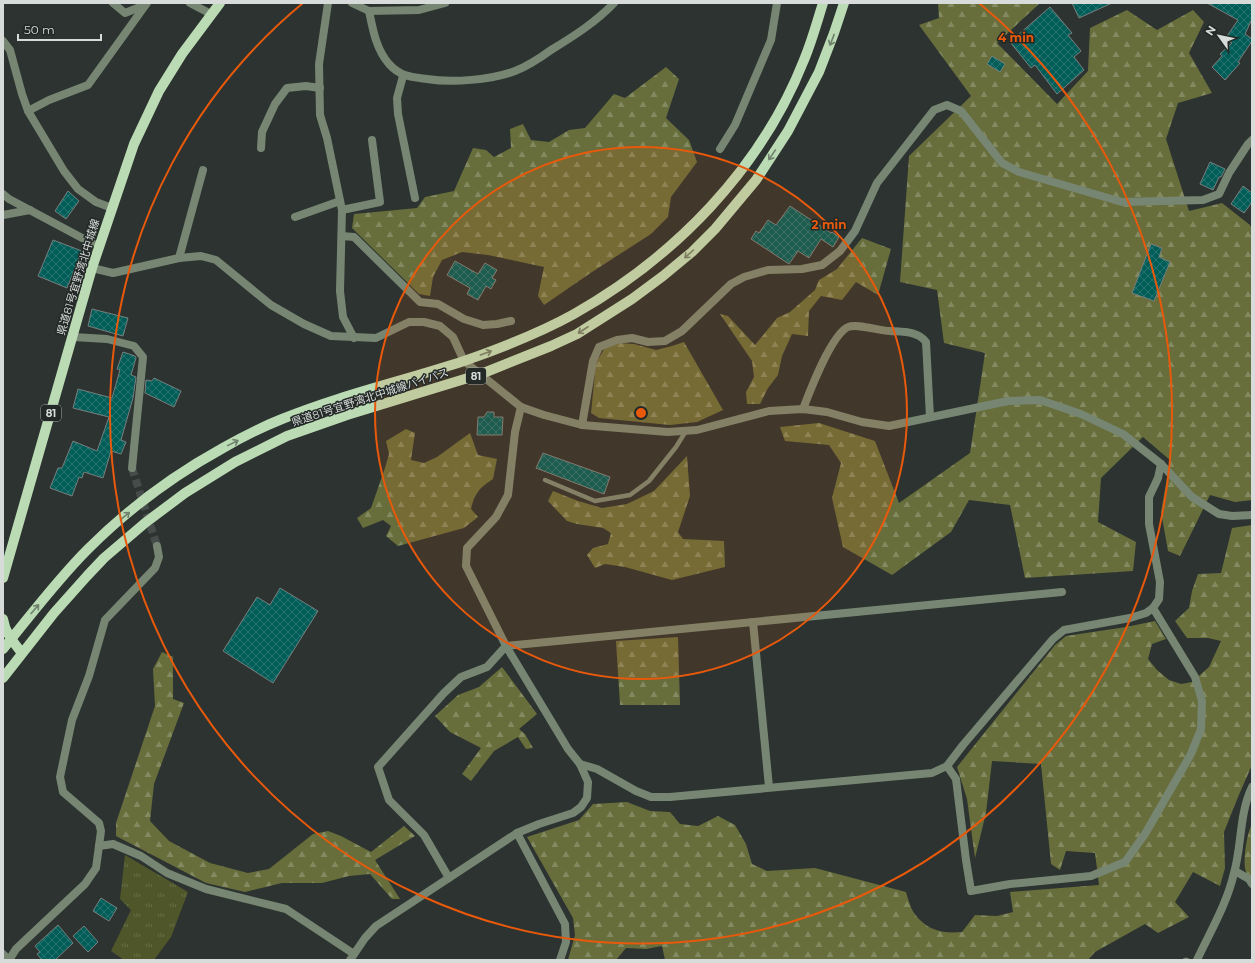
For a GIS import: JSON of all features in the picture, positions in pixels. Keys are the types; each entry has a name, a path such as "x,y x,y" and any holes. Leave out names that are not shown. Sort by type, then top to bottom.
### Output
{"main road":[{"name":"県道81号宜野湾北中城線","path":"3,578 92,268 134,144 160,91 182,54 220,3"},
{"name":"県道81号宜野湾北中城線バイパス","path":"11,639 67,571 108,530 163,485 224,447 280,419 334,400 464,361 513,343 574,314 628,280 655,260 702,217 743,167 776,117 804,61 823,3"},
{"name":"県道81号宜野湾北中城線バイパス","path":"22,653 74,590 104,558 145,523 185,493 234,462 287,436 347,415 481,374 524,357 577,334 632,299 663,276 692,252 715,229 756,180 788,131 819,72 844,3"},
{"path":"3,619 4,626 11,639 22,653"},
{"name":"81","path":"3,649 11,639"},
{"name":"81","path":"3,678 22,653"}],"street":[{"path":"113,3 125,12 146,4"},
{"path":"190,3 212,14"},
{"path":"328,3 319,64 320,115 327,138 342,210 340,291 343,317 354,338"},
{"path":"352,3 369,11 419,10 445,3"},
{"path":"369,11 377,46 389,64 403,76 439,81 484,78 514,72 531,63 601,17 614,3"},
{"path":"720,149 735,125 770,40 777,3"},
{"path":"28,111 49,100 88,85 146,4"},
{"path":"3,40 10,50 28,111 64,171 78,189 96,202 112,208"},
{"path":"403,76 397,98 398,114 415,198"},
{"path":"261,148 262,132 275,104 287,88 306,86 320,88"},
{"path":"582,425 593,361 599,347 617,340 632,338 648,342 665,342 682,331 732,284 744,277 768,270 802,269 822,265 840,252 855,231 877,183 934,110 947,105 961,111 1002,163 1019,172 1122,202 1204,200 1219,194 1229,173 1252,140"},
{"path":"342,210 380,202 372,140"},
{"path":"179,258 203,170"},
{"path":"3,194 9,199 99,247"},
{"path":"295,218 340,201"},
{"path":"3,215 30,210"},
{"path":"342,236 354,237 420,302 438,304 464,319 483,325 512,321"},
{"path":"92,268 113,273 179,258 201,256 216,260 271,305 304,324 331,336 376,338 409,322 424,322 440,326 453,337 464,361 521,407 582,425 668,432 686,431 697,430 769,411 803,409 827,412 862,422 889,426 1008,401 1040,400 1081,414 1123,434 1161,464 1192,496 1219,514 1232,516 1252,515"},
{"path":"803,409 816,375 833,343 847,327 854,326 882,331 917,334 923,337 926,342 930,417"},
{"path":"73,337 107,339 134,346 143,357 132,468"},
{"path":"100,846 113,844 141,856 167,873 206,889 286,909 352,957 365,938 376,926 517,833 539,824 573,814 581,807 587,798 588,782 580,764 568,749 506,646 466,566 467,548 496,517 508,495 515,432 521,407"},
{"path":"580,764 597,769 636,791 651,797 932,773 947,766 1053,639 1064,630 1130,618 1146,613 1153,608 1159,599 1160,582 1149,524 1149,497 1158,478 1161,464"},
{"path":"3,954 9,960 16,949 85,884 96,868 101,831 99,823 63,792 60,776 72,720 89,676 104,620 155,568 159,557 157,546"},
{"path":"449,878 424,835 389,800 378,767 444,693 461,677 487,667 506,646 1062,592"},
{"path":"947,766 956,779 966,860 972,891 1010,884 1091,876 1125,862 1145,834 1187,761 1201,729 1202,701 1195,677 1153,608"},
{"path":"753,622 769,788"},
{"path":"1197,960 1226,901 1235,871 1245,806 1252,787"},
{"path":"517,833 566,924 566,942 560,960"},
{"path":"1235,871 1249,879 1252,884"}],"lane":[{"path":"545,480 595,500 630,495 649,481 676,447 686,431"}],"green space":[{"path":"938,3 1040,3 997,43 1057,104 1088,71 1090,28 1127,10 1157,30 1193,10 1204,22 1189,53 1212,93 1178,103 1166,139 1189,211 1222,203 1250,225 1252,229 1252,500 1235,502 1210,495 1180,556 1168,551 1161,512 1170,460 1143,437 1101,478 1098,522 1136,542 1133,571 1025,578 1010,505 969,500 951,532 892,575 843,547 832,498 841,463 829,445 785,441 780,427 819,423 875,441 899,503 970,453 985,353 944,343 937,290 900,282 909,156 971,96 919,25 939,18"},
{"path":"666,67 679,79 666,118 689,140 697,162 671,197 668,217 651,234 544,305 538,296 544,267 488,255 462,252 442,260 433,277 430,296 419,294 352,228 354,214 417,208 425,197 454,191 473,148 486,150 494,157 511,148 510,129 523,124 531,140 549,142 569,130 585,128 614,94 625,98"},
{"path":"862,238 891,249 878,295 856,282 842,300 821,296 809,311 808,336 792,334 782,356 778,375 768,388 760,404 747,404 746,392 754,377 752,361 720,314 728,316 755,345 777,318 790,312 815,290 819,280 837,269"},
{"path":"684,342 723,410 697,422 670,425 599,418 591,413 596,363 604,349 619,343 634,344 656,350"},
{"path":"406,429 415,433 411,460 424,463 437,457 470,433 478,455 497,459 493,479 478,491 471,509 478,517 464,528 398,546 386,536 391,526 383,520 363,528 357,518 371,508 389,454 386,441"},
{"path":"687,456 690,496 678,532 683,539 724,541 725,567 672,580 625,567 605,564 595,568 587,555 593,548 608,544 611,533 603,528 567,521 548,501 553,491 578,501 602,508 627,504 654,491"},
{"path":"1252,525 1252,765 1224,832 1225,868 1220,886 1193,872 1175,902 1189,917 1158,933 1145,924 1095,952 1088,960 665,960 662,946 646,949 626,948 616,960 568,960 575,935 573,918 527,837 579,820 593,804 627,802 650,811 670,812 680,824 698,826 718,816 735,825 746,844 752,864 767,871 815,868 906,892 911,908 919,919 929,927 941,931 962,932 975,915 997,916 1013,912 1010,892 1099,885 1095,853 1066,851 1060,870 1051,864 1041,764 992,761 986,813 975,858 967,799 957,767 1055,645 1066,636 1155,621 1166,639 1152,644 1148,659 1157,670 1169,680 1181,684 1192,682 1209,667 1221,641 1208,638 1187,638 1175,621 1189,608 1192,591 1198,574 1221,573 1232,528"},
{"path":"678,637 680,705 620,705 616,641"},
{"path":"162,652 173,657 173,699 184,703 154,784 150,821 169,841 210,863 248,873 269,869 313,834 328,831 341,836 371,852 404,826 415,836 375,860 400,899 392,899 370,874 349,876 322,883 282,883 245,892 206,883 116,836 116,823 155,706 153,669"},
{"path":"502,667 537,714 519,729 525,734 533,748 526,749 518,737 494,751 471,781 462,774 481,748 450,732 435,716 458,695 479,687"},
{"path":"1252,824 1252,879 1246,872 1245,855"},
{"path":"125,855 188,892 171,937 154,960 124,960 111,951 131,910 120,899"}],"building":[{"path":"1072,3 1112,3 1079,18"},
{"path":"1207,3 1252,3 1252,19 1245,34 1252,39 1252,41 1238,62 1240,63 1225,80 1212,67 1222,56 1220,54 1232,43 1225,39 1238,20"},
{"path":"1050,7 1072,33 1068,35 1081,51 1074,57 1084,70 1057,94 1035,65 1031,68 1010,42"},
{"path":"992,56 1005,64 1000,72 987,64"},
{"path":"1210,162 1225,169 1221,177 1219,177 1213,190 1200,184"},
{"path":"1243,186 1252,193 1252,202 1244,213 1231,204"},
{"path":"68,191 79,201 66,219 55,211"},
{"path":"790,206 839,237 833,247 821,239 809,258 798,251 789,264 751,239 756,231 759,233 768,220 776,225"},
{"path":"53,240 82,251 67,288 38,276"},
{"path":"1151,244 1162,248 1159,257 1170,262 1154,301 1132,293"},
{"path":"455,261 478,274 485,263 497,270 492,278 496,280 491,289 486,286 478,300 467,294 470,288 447,275"},
{"path":"92,309 128,318 123,336 88,326"},
{"path":"123,352 135,356 136,358 131,375 136,377 133,398 121,440 126,442 121,454 111,451 103,478 84,472 82,478 79,477 72,496 50,488 58,468 62,468 73,441 97,451 109,417 73,408 78,389 112,398 120,370 117,369"},
{"path":"154,378 181,391 174,407 145,393 146,380 152,381"},
{"path":"487,412 494,412 494,417 503,417 502,435 477,435 478,417 484,417"},
{"path":"543,453 610,477 604,494 536,468"},
{"path":"280,588 318,611 273,683 223,651 257,597 270,605"},
{"path":"101,898 117,908 109,921 93,911"},
{"path":"58,925 73,943 55,960 42,960 37,954 40,952 35,946"},
{"path":"84,926 98,942 88,952 73,936"}],"tunnel":[{"path":"132,468 157,546"}]}
